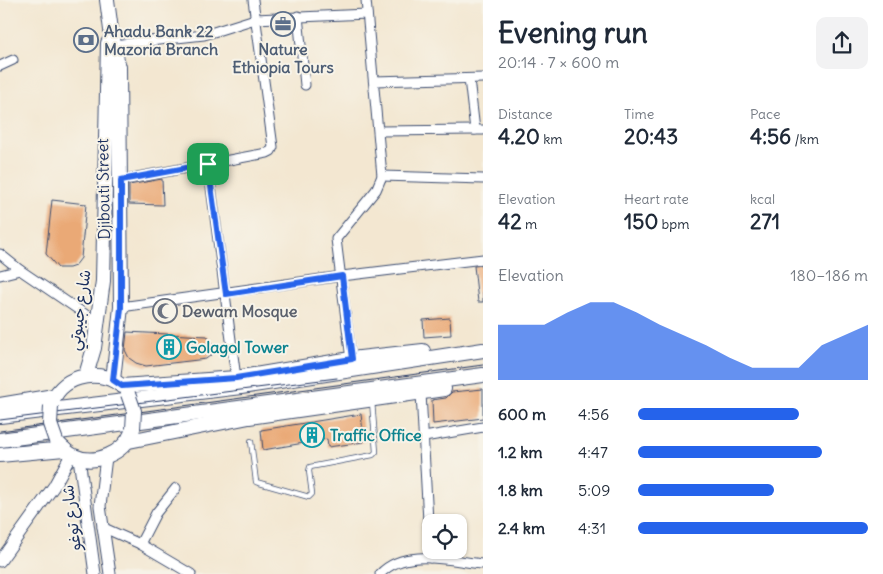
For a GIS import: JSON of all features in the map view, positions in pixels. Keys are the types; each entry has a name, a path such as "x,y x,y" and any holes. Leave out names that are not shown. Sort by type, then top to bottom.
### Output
{"main road":[{"name":"شارع جيبوتي","path":"86,376 94,348 103,281 107,68 109,50 102,0"},
{"name":"Djibouti Street","path":"107,0 113,45 119,67 121,386"},
{"path":"68,451 50,424 52,401 66,384 86,376 100,376 121,386 236,378 352,359 461,346 483,346"},
{"path":"0,416 241,387 483,350"},
{"path":"0,455 68,451 106,457 131,435 462,386 483,376"},
{"path":"0,440 483,376"},
{"path":"121,386 134,412 131,435"},
{"path":"0,405 52,401"}],"street":[{"path":"121,180 271,151 273,147 252,0"},
{"path":"352,359 336,239 376,190 382,176 366,0"},
{"path":"113,45 204,35 255,19 368,14"},
{"path":"298,16 305,85"},
{"path":"0,66 13,60"},
{"path":"374,82 483,78"},
{"path":"379,131 479,130 468,79"},
{"path":"208,164 236,378"},
{"path":"382,176 483,179"},
{"path":"0,254 20,270 98,323"},
{"path":"121,308 342,276 483,259"},
{"path":"0,275 20,270"},
{"path":"422,392 428,514"},
{"path":"424,437 483,427"},
{"path":"0,561 49,494 68,451"},
{"name":"شارع توغو","path":"68,451 95,574"},
{"path":"106,457 100,506 110,574"},
{"path":"140,544 156,513 176,488"},
{"path":"102,527 140,544 191,574"},
{"path":"380,574 398,561 422,558"},
{"path":"439,559 483,564"}],"lane":[{"path":"251,441 256,482 309,497 312,494 310,467 374,455 376,452 372,400"}],"building":[{"path":"162,179 163,205 129,204 129,185"},
{"path":"52,200 86,204 81,258 75,266 69,268 58,268 46,254"},
{"path":"483,265 483,302 478,302 474,266"},
{"path":"450,318 451,335 424,337 423,320"},
{"name":"Golagol Tower","path":"127,332 207,336 213,345 212,354 206,359 146,366 136,363 129,358 125,350"},
{"path":"483,389 483,418 433,424 432,400 446,398 452,392"},
{"name":"Traffic Office","path":"361,414 364,442 328,447 327,439 263,450 261,430"}],"tram line":[{"path":"0,431 483,365"},
{"path":"0,420 337,378"}],"place":[{"name":"Nature Ethiopia Tours","path":"283,24"},
{"name":"Ahadu Bank 22 Mazoria Branch","path":"86,40"},
{"name":"Dewam Mosque","path":"165,311"},
{"name":"Golagol Tower","path":"169,347"},
{"name":"Traffic Office","path":"312,435"}],"route":[{"path":"208,164 226,294 342,276 352,359 236,378 122,386 113,380 120,333 121,308 121,180 208,164"}]}
